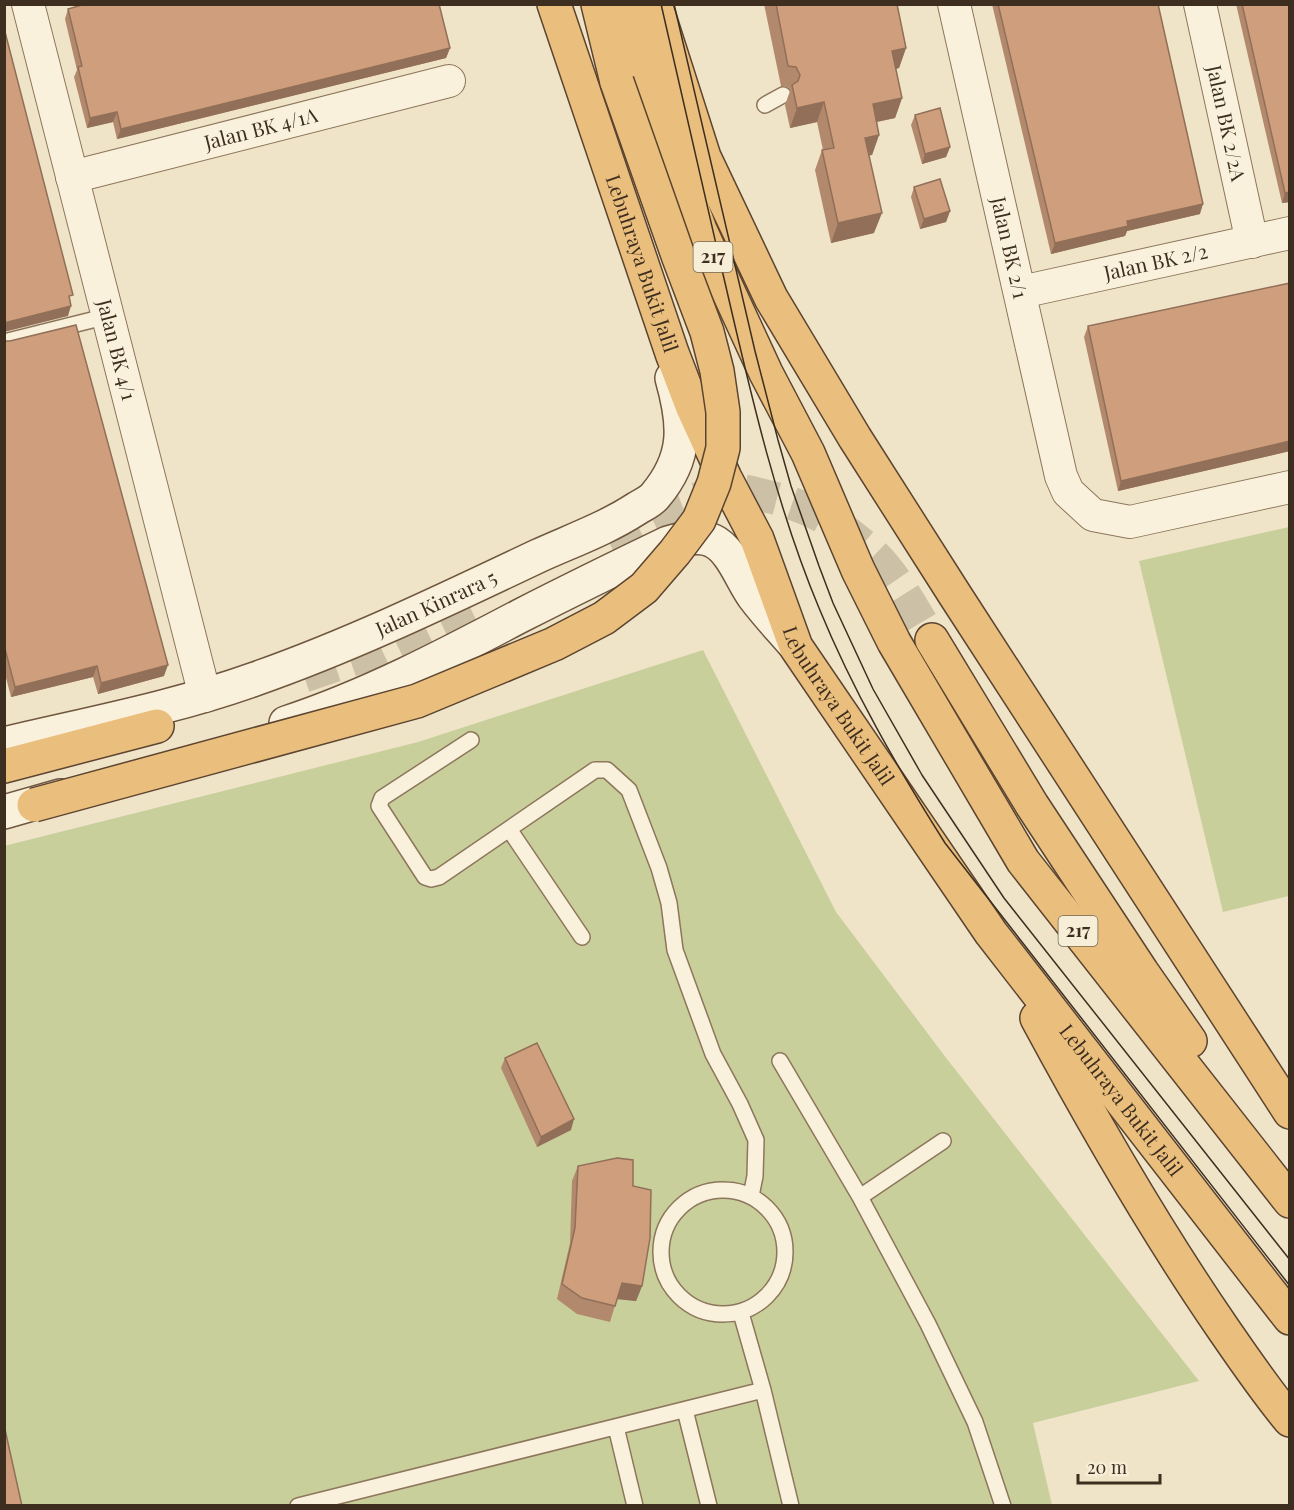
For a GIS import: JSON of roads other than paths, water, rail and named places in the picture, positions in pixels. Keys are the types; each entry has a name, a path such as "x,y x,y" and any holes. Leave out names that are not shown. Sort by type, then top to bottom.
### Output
{"highway":[{"name":"Lebuhraya Bukit Jalil","path":"554,4 693,408 725,478 757,539 796,647 991,933 1290,1318"},
{"path":"19,808 417,700 554,644 604,618 644,588 699,520 714,483 723,448 723,412 717,371 707,332 617,82 598,4"},
{"name":"217","path":"627,4 664,129 700,230 766,373 808,453 858,570 894,642 1023,861 1290,1201"},
{"path":"656,4 704,157 771,297 855,438 1290,1112"},
{"path":"932,640 1032,805 1142,972 1279,1162 1290,1189"},
{"path":"4,766 157,726"},
{"path":"991,933 1092,1121 1181,1267 1268,1394 1290,1420"}],"main road":[{"name":"Jalan Kinrara 5","path":"4,744 205,696 310,659 617,521 653,498 673,470 682,441 681,409 652,294"},
{"path":"19,808 321,711 393,680 574,588 668,543 683,539 711,540 720,545 739,570 754,596 796,647"}],"street":[{"name":"Jalan BK 4/1","path":"28,4 205,696"},
{"name":"Jalan BK 2/1","path":"954,4 1061,476 1068,492 1094,515 1130,522 1290,487"},
{"name":"Jalan BK 2/2A","path":"1200,4 1252,242"},
{"name":"Jalan BK 4/1A","path":"72,177 449,81"},
{"name":"Jalan BK 2/2","path":"1021,292 1290,233"}],"lane":[{"path":"765,105 783,95"},
{"path":"4,342 108,316"},
{"path":"471,740 382,798 379,806 425,877 431,879 439,877 595,770 607,770 628,790 658,868 669,903 675,950 713,1054 756,1140 755,1176 751,1196"},
{"path":"509,830 582,937"},
{"path":"780,1061 860,1197 928,1324 975,1422 1003,1506"},
{"path":"860,1197 944,1141"},
{"path":"714,1190 733,1191 751,1196 766,1207 777,1222 784,1239 785,1257 781,1276 772,1292 758,1305 741,1312 723,1315 704,1312 687,1304 674,1291 665,1275 661,1256 662,1238 669,1220 681,1206 696,1196 714,1190"},
{"path":"741,1312 763,1390 791,1506"},
{"path":"298,1506 763,1390"},
{"path":"685,1410 709,1506"},
{"path":"616,1427 634,1506"}],"tunnel":[{"path":"608,540 680,505 726,491 743,491 784,501 825,518 873,554 897,583 932,640"},
{"path":"304,676 372,653 477,603"}],"tram line":[{"path":"661,4 735,328 777,490 819,608 846,669 893,757 945,843 1290,1286"},
{"path":"674,4 755,351 791,486 833,603 873,689 922,775 1004,898 1290,1260"}]}
